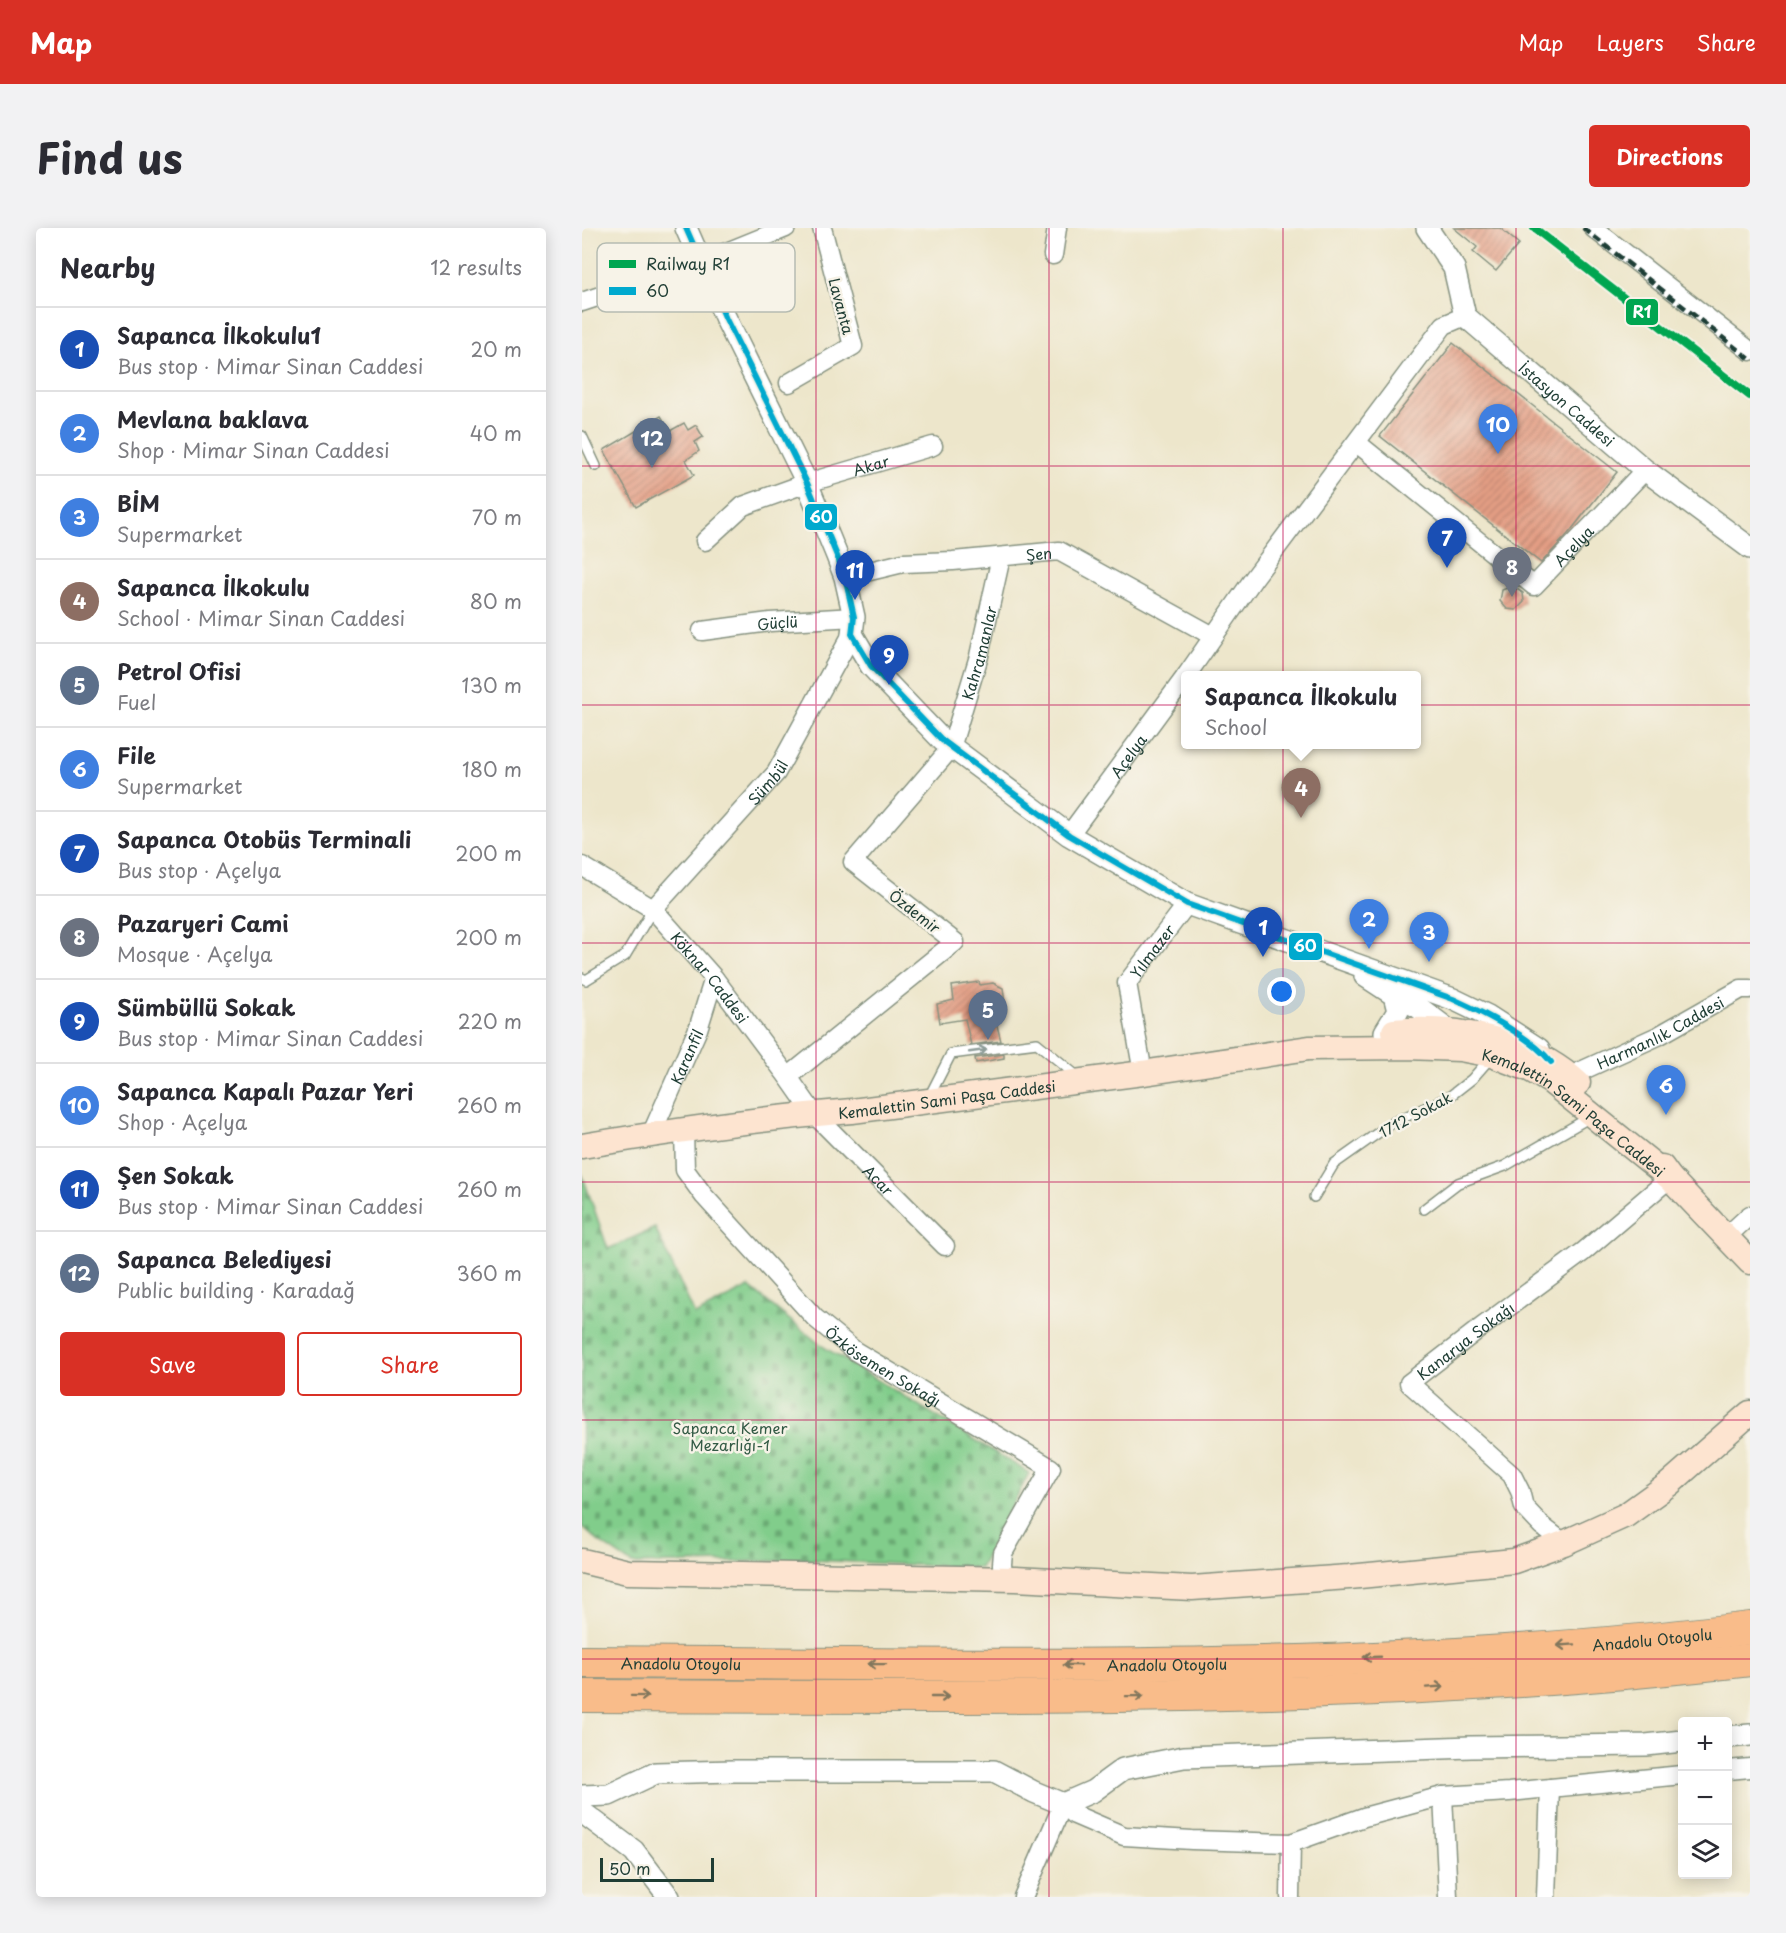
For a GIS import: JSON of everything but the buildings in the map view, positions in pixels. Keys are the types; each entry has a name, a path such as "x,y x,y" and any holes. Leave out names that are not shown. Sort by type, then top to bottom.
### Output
{"highway":[{"name":"Anadolu Otoyolu","path":"582,1662 1070,1665 1260,1662 1429,1655 1615,1642 1750,1628"},
{"path":"582,1696 1071,1697 1262,1694 1441,1687 1617,1674 1750,1660"}],"main road":[{"name":"Kemalettin Sami Paşa Caddesi","path":"1310,1048 1340,1038 1398,1030 1450,1031 1491,1037 1561,1069 1643,1143 1670,1178"},
{"name":"Kemalettin Sami Paşa Caddesi","path":"582,1146 651,1135 1143,1073 1310,1048 1434,1048 1460,1049 1483,1054 1529,1069 1551,1082 1670,1178"},
{"path":"1670,1178 1750,1262"},
{"path":"582,1562 628,1572 1003,1578 1192,1588 1349,1577 1514,1561 1564,1543 1626,1515 1661,1491 1750,1413"}],"street":[{"path":"686,228 693,243"},
{"path":"749,243 786,228"},
{"name":"Lavanta","path":"789,383 853,346 822,228"},
{"path":"1053,255 1057,228"},
{"path":"1427,228 1454,268 1465,315"},
{"path":"1593,228 1750,351"},
{"path":"582,302 597,297"},
{"path":"724,312 807,483 845,577 853,626 871,666 951,748 1069,835 1187,904 1442,995 1488,1016 1543,1052 1561,1069"},
{"name":"Açelya","path":"1190,671 1254,578 1444,325 1465,315"},
{"name":"İstasyon Caddesi","path":"1465,315 1645,471 1750,548"},
{"name":"Açelya","path":"1357,442 1534,586 1645,471"},
{"name":"Akar","path":"705,541 743,506 807,483 933,446"},
{"name":"Şen","path":"845,577 903,563 953,561 1059,551 1214,636"},
{"name":"Kahramanlar","path":"951,748 979,656 1001,557"},
{"name":"Güçlü","path":"702,632 770,622 853,626"},
{"name":"Sümbül","path":"653,909 776,773 853,626"},
{"name":"Açelya","path":"1069,835 1181,683"},
{"name":"Özdemir","path":"788,1077 955,942 853,862 951,748"},
{"name":"Köknar Caddesi","path":"582,866 653,909 714,978 814,1114"},
{"name":"Yılmazer","path":"1143,1073 1127,983 1187,904"},
{"path":"1317,951 1364,975 1394,995 1418,1007 1483,1054"},
{"name":"Karanfil","path":"651,1135 699,1029 714,978"},
{"name":"Harmanlık Caddesi","path":"1561,1069 1658,1036 1747,985"},
{"path":"1385,1032 1398,1011 1394,995"},
{"path":"1434,1048 1450,1031 1453,1011 1442,995"},
{"name":"Acar","path":"814,1114 945,1246"},
{"name":"Özkösemen Sokağı","path":"684,1131 685,1170 704,1196 815,1318 855,1351 1051,1468 1003,1553 1003,1578"},
{"name":"Kanarya Sokağı","path":"1564,1543 1524,1508 1520,1491 1512,1475 1409,1383 1583,1252 1670,1178"},
{"path":"1726,1237 1750,1215"},
{"path":"1732,1737 1750,1735"},
{"path":"1023,1897 1063,1804 1093,1791 1123,1769 1184,1756 1678,1742"},
{"path":"1732,1770 1750,1768"},
{"path":"582,1796 609,1795 656,1773 994,1771 1063,1804 1075,1815 1125,1836 1290,1843 1364,1817 1443,1796 1678,1775"},
{"path":"1546,1897 1550,1788"},
{"path":"1443,1796 1448,1897"},
{"path":"582,1812 634,1851 669,1897"},
{"path":"1290,1843 1290,1897"}],"lane":[{"path":"582,436 596,466"},
{"path":"582,978 586,980 625,956 653,909"},
{"path":"927,1101 951,1054 1037,1043 1082,1080"},
{"name":"1712 Sokak","path":"1314,1197 1334,1164 1392,1123 1449,1097 1472,1079 1483,1054"},
{"path":"1424,1209 1458,1183 1505,1166 1593,1115"}],"green space":[{"name":"Sapanca Kemer Mezarlığı-1","path":"582,1174 608,1249 655,1228 695,1315 749,1287 822,1346 1029,1473 980,1568 813,1560 632,1564 582,1527"}],"railway":[{"path":"1583,228 1750,359"}],"rail line":[{"name":"R1","path":"1534,228 1750,396"}],"transit line":[{"name":"60","path":"686,228 693,243"},
{"name":"60","path":"723,312 807,483 837,556 845,577 854,617 852,634 871,666 942,740 1069,835 1187,904 1453,999 1492,1018 1519,1035 1551,1062"}],"place":[{"name":"Sapanca Kapalı Pazar Yeri","path":"1498,454"},
{"name":"Sapanca Belediyesi","path":"652,468"},
{"name":"Sapanca Otobüs Terminali","path":"1447,568"},
{"name":"Pazaryeri Cami","path":"1512,597"},
{"name":"Şen Sokak","path":"855,600"},
{"name":"Sümbüllü Sokak","path":"889,685"},
{"name":"Sapanca İlkokulu","path":"1301,818"},
{"name":"Mevlana baklava","path":"1369,949"},
{"name":"Sapanca İlkokulu1","path":"1263,957"},
{"name":"BİM","path":"1429,962"},
{"name":"Petrol Ofisi","path":"988,1040"},
{"name":"File","path":"1666,1115"}]}
